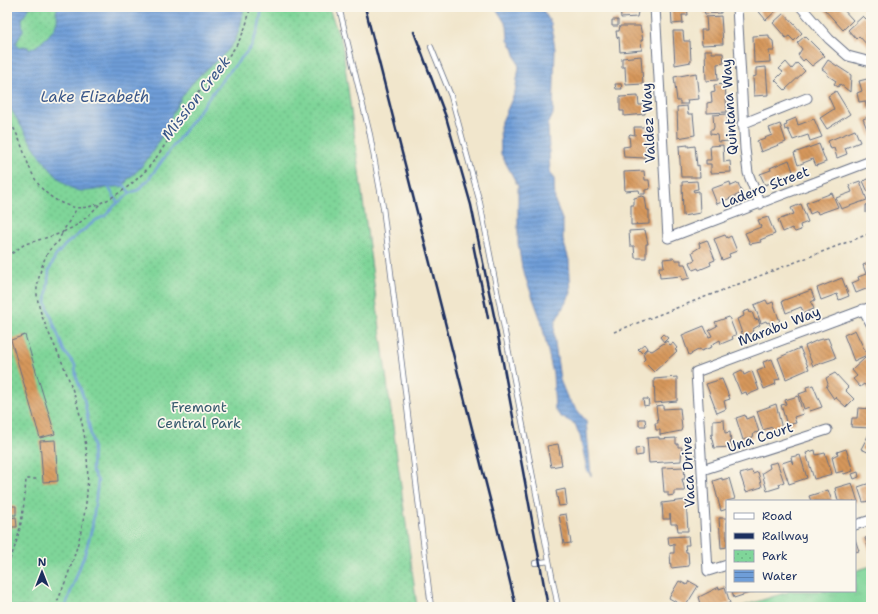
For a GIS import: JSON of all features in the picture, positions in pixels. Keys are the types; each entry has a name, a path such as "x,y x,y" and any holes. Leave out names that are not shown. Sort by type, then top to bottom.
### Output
{"street":[{"name":"Valdez Way","path":"655,7 668,238"},
{"name":"Quintana Way","path":"736,7 742,124 748,173 760,204"},
{"path":"801,7 829,39 848,56 871,62"},
{"path":"742,124 807,98"},
{"name":"Ladero Street","path":"668,238 871,161"},
{"path":"867,308 871,324"},
{"name":"Marabu Way","path":"696,372 867,308"},
{"name":"Vaca Drive","path":"696,372 708,571 726,565"},
{"name":"Una Court","path":"702,470 827,430"},
{"path":"856,525 871,520"}],"lane":[{"path":"339,7 370,135 383,207 432,607"},
{"path":"431,47 451,96 480,203 558,607"},
{"path":"535,564 549,561"}],"path":[{"path":"7,257 25,244 62,233 75,226 100,204 111,198 147,170 199,91 236,48 242,37 250,7"},
{"path":"7,118 18,136 35,182 51,196 66,205 78,208 100,204"},
{"path":"55,607 76,556 85,514 89,479 84,436 78,411 65,369 40,306 37,289 44,261 51,249 58,242 78,208"},
{"path":"614,332 871,233"},
{"path":"7,564 13,554 21,526 26,479 38,479"}],"green space":[{"name":"Fremont Central Park","path":"7,7 328,7 342,43 417,607 7,607"},
{"path":"871,566 871,607 740,607 788,592 856,592 856,571"}],"water":[{"name":"Lake Elizabeth","path":"7,7 30,7 22,19 23,31 16,43 20,49 23,46 28,47 29,50 45,39 54,29 58,7 244,7 242,20 234,42 226,52 201,74 187,90 178,103 157,144 139,169 122,187 81,191 66,185 47,165 9,106 7,106"},
{"path":"491,7 541,7 551,23 555,49 553,114 548,125 550,174 554,179 555,201 563,222 563,240 569,260 571,293 555,322 554,335 560,380 567,397 586,421 591,476 587,470 580,436 575,424 560,416 555,410 553,374 541,320 522,268 518,243 518,186 501,154 500,126 515,92 519,67 513,48 508,40 507,26 497,10"}],"building":[{"path":"620,7 639,7 637,17 621,18"},
{"path":"671,7 687,7 688,15 682,15 683,23 672,24"},
{"path":"703,7 721,7 721,13 705,14"},
{"path":"755,7 780,7 766,20"},
{"path":"826,7 841,7 853,20 843,30 824,9"},
{"path":"860,7 871,7 871,13"},
{"path":"784,13 802,33 794,41 789,36 786,38 773,23"},
{"path":"721,16 723,44 702,45 701,30 707,30 706,17"},
{"path":"863,16 866,19 868,17 871,21 870,48 859,36 856,39 848,30"},
{"path":"612,20 618,20 618,26 612,26"},
{"path":"620,26 640,26 643,40 641,40 642,50 620,52 619,37 617,38 616,31 619,31"},
{"path":"673,31 683,31 684,41 690,41 691,62 675,65"},
{"path":"769,35 769,38 773,41 774,51 769,51 770,62 754,63 753,36"},
{"path":"805,36 825,56 812,66 805,59 803,61 798,55 802,49 797,43"},
{"path":"705,50 712,50 712,53 723,53 724,63 717,64 718,80 706,81"},
{"path":"641,56 643,84 626,85 625,67 622,67 622,58"},
{"path":"828,60 851,75 850,92 840,84 838,87 834,84 836,81 827,75 828,73 822,69"},
{"path":"786,62 792,69 797,63 805,71 785,90 775,80 783,72 779,69"},
{"path":"766,67 768,95 754,96 753,77 756,76 756,68"},
{"path":"696,73 699,99 687,100 688,104 680,104 680,101 677,101 674,77"},
{"path":"871,78 871,108 867,110 865,101 859,102 857,93 862,91 859,81"},
{"path":"615,84 621,84 622,89 616,89"},
{"path":"725,84 727,112 707,113 707,103 712,102 711,93 715,92 714,85"},
{"path":"836,91 850,114 827,129 820,118 834,109 828,96"},
{"path":"638,96 639,105 645,105 645,114 624,116 624,111 620,111 620,97"},
{"path":"687,106 688,114 693,114 695,135 678,138 677,107"},
{"path":"727,114 729,141 718,142 717,135 710,134 710,130 713,130 714,127 713,115"},
{"path":"871,116 871,139 863,119"},
{"path":"796,118 798,125 814,119 822,137 810,141 808,135 793,140 788,129 785,130 784,126 787,125 786,122"},
{"path":"780,124 786,142 761,152 757,141 772,135 769,128"},
{"path":"634,127 645,127 645,158 624,157 623,147 630,146 629,135 635,135"},
{"path":"855,130 860,142 845,148 847,154 837,158 834,148 831,149 828,141"},
{"path":"819,144 826,162 816,166 813,159 798,165 794,153"},
{"path":"688,145 688,147 695,146 697,166 699,165 700,177 681,177 679,146"},
{"path":"723,145 724,162 730,161 731,172 711,173 711,164 706,164 706,160 711,160 710,146"},
{"path":"789,160 794,174 765,185 760,174"},
{"path":"644,171 645,180 649,180 650,189 645,190 645,194 640,194 639,190 625,191 624,172"},
{"path":"871,178 871,191 868,192 863,181"},
{"path":"697,181 698,189 693,190 694,192 699,191 700,213 683,216 682,182"},
{"path":"860,181 867,200 841,209 836,198 852,192 849,185"},
{"path":"730,182 731,186 738,183 742,193 717,204 711,189"},
{"path":"832,193 838,207 818,214 817,211 810,214 806,203"},
{"path":"642,196 645,197 647,210 649,210 649,224 631,225 631,205 634,205 634,198"},
{"path":"871,203 871,211 866,213 866,205"},
{"path":"801,204 808,222 800,225 801,230 795,232 792,228 783,232 778,220 794,214 791,208"},
{"path":"768,217 775,234 760,240 761,242 750,244 745,233 761,227 758,220"},
{"path":"645,230 648,244 646,244 646,258 635,258 634,246 630,246 629,231"},
{"path":"725,235 727,238 731,236 737,251 729,254 730,257 722,260 714,239"},
{"path":"707,240 715,260 710,262 711,265 699,270 698,268 693,270 690,262 695,260 692,252 700,247 699,243"},
{"path":"673,258 676,260 681,260 681,264 685,264 690,278 682,280 681,276 660,278 659,267 664,267 663,259"},
{"path":"871,262 871,287 856,293 852,283 859,280 858,277 866,274 863,265"},
{"path":"842,278 849,296 839,300 837,294 821,300 817,288"},
{"path":"811,290 815,300 811,302 814,309 804,313 801,307 786,313 782,301"},
{"path":"766,300 768,304 773,302 780,322 771,326 769,322 767,323 766,321 761,323 754,305"},
{"path":"749,310 750,313 752,312 755,320 758,319 760,325 753,329 752,333 743,336 737,319 744,316 743,312"},
{"path":"729,317 736,335 732,336 733,339 721,344 720,340 711,345 712,347 701,351 700,349 689,355 682,335 704,326 709,337 712,336 709,330 717,326 715,322"},
{"path":"855,330 867,355 854,361 844,335"},
{"path":"663,334 668,338 664,342 660,337"},
{"path":"25,335 55,434 40,438 11,340"},
{"path":"828,338 836,358 813,366 805,346 818,340"},
{"path":"667,341 670,345 673,343 677,348 675,350 677,351 654,372 643,361 645,359 643,354 647,349 652,351"},
{"path":"644,344 647,348 642,353 638,349"},
{"path":"800,348 809,369 786,379 778,358"},
{"path":"865,358 871,365 868,367 871,370 870,391 864,384 860,387 853,379 857,376 852,370"},
{"path":"772,359 780,379 775,380 776,384 764,389 757,371 765,368 763,362"},
{"path":"742,370 744,375 752,371 759,390 747,395 746,392 741,394 733,374"},
{"path":"835,373 848,387 845,390 854,399 846,407 835,397 834,399 826,387 828,384 826,378"},
{"path":"677,377 677,401 655,403 654,379"},
{"path":"722,379 730,399 724,401 726,409 717,413 706,384"},
{"path":"813,385 822,407 810,411 809,407 804,409 799,394 807,391 806,387"},
{"path":"798,396 803,414 794,417 796,423 787,425 781,405 786,404 785,400"},
{"path":"643,399 648,399 649,405 644,406"},
{"path":"776,404 782,429 773,432 772,427 763,430 757,411"},
{"path":"663,405 663,409 680,408 681,431 660,435 660,430 656,430 655,423 658,423 656,406"},
{"path":"858,408 871,409 871,428 851,427 852,418 857,418"},
{"path":"745,415 746,419 754,416 759,432 754,433 753,437 743,440 736,418"},
{"path":"639,419 645,419 646,426 639,426"},
{"path":"724,420 725,433 730,432 731,447 714,448 711,435 713,434 713,421"},
{"path":"869,434 871,435 870,453 861,449"},
{"path":"659,437 659,439 676,438 676,444 678,444 678,447 682,447 681,461 649,463 647,438"},
{"path":"55,440 58,481 43,482 40,441"},
{"path":"558,444 562,465 551,467 547,446"},
{"path":"643,448 643,455 636,456 635,449"},
{"path":"846,449 853,471 844,474 843,471 836,473 832,457 838,454 837,452"},
{"path":"815,450 816,455 825,453 832,474 814,479 806,453"},
{"path":"800,455 807,478 789,484 782,463 791,460 793,464 791,457"},
{"path":"777,462 784,482 779,484 780,487 767,491 762,473 770,468 769,464"},
{"path":"684,467 685,479 682,479 685,491 674,491 674,495 668,496 668,492 664,492 662,468"},
{"path":"752,471 753,474 758,472 762,487 746,492 740,474"},
{"path":"858,472 859,477 854,479 852,474"},
{"path":"722,478 722,480 729,478 735,499 726,500 726,509 721,511 713,481"},
{"path":"852,483 858,502 856,502 856,500 838,500 835,488"},
{"path":"871,484 871,501 863,502 858,487"},
{"path":"565,489 567,505 559,506 556,491"},
{"path":"828,490 832,500 811,500 809,496"},
{"path":"686,500 688,531 678,531 677,524 671,524 670,514 670,519 663,519 662,503"},
{"path":"9,506 16,506 16,515 10,515"},
{"path":"566,514 571,543 564,544 559,515"},
{"path":"16,517 17,527 10,527 10,518"},
{"path":"719,518 726,518 726,547 721,548"},
{"path":"688,536 689,545 685,545 686,552 688,552 689,566 671,568 670,553 674,553 674,544 669,545 668,537"},
{"path":"871,536 871,556 865,538"},
{"path":"856,542 859,551 856,552"},
{"path":"679,581 687,585 689,581 698,586 685,607 669,598"},
{"path":"719,587 719,589 725,587 730,603 717,607 702,607 699,597"},
{"path":"732,592 752,592 734,598"}],"waterway":[{"name":"Mission Creek","path":"65,607 85,553 92,528 98,481 92,471 93,446 84,399 76,376 75,365 64,351 46,303 49,271 55,257 65,245 96,220 105,216 114,206 130,193 138,190 148,180 222,80 251,47 259,27 262,7"},
{"path":"124,185 130,193"},
{"path":"109,188 118,203"}],"railway":[{"path":"365,7 516,607"},
{"path":"414,32 446,117 471,205 497,330 548,607"},
{"path":"473,244 488,318"}]}
